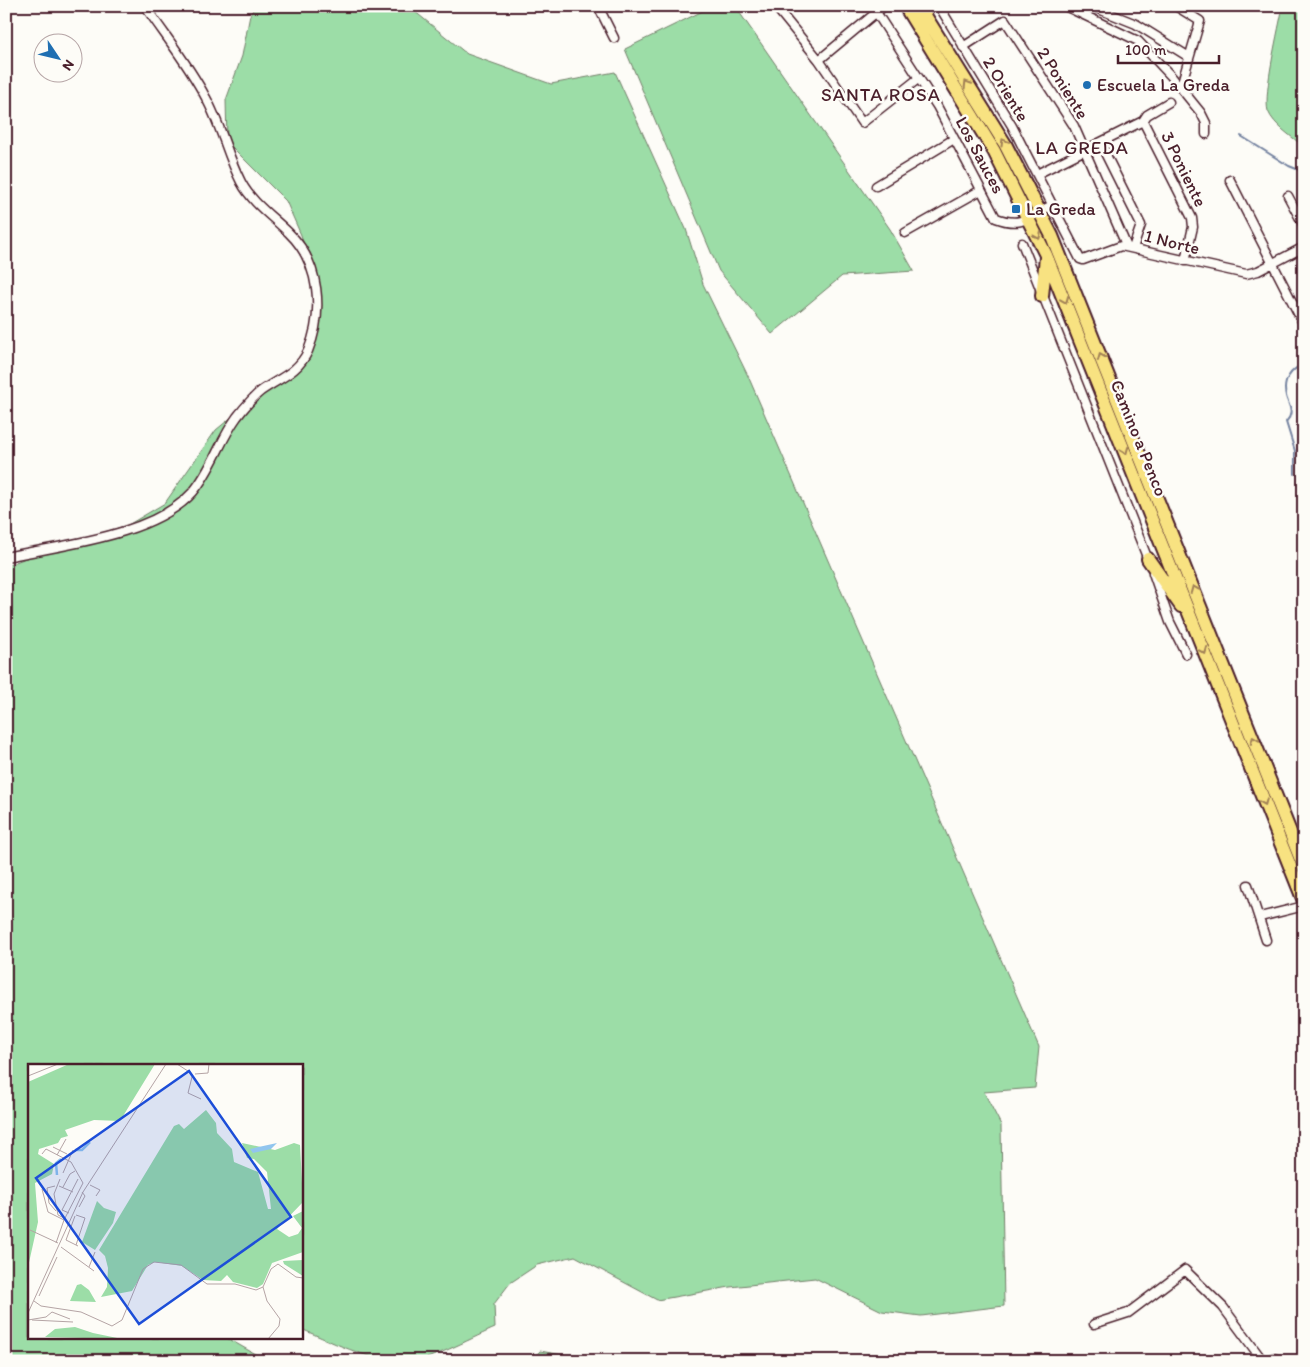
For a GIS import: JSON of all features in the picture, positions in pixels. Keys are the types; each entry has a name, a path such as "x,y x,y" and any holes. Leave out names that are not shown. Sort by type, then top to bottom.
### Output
{"highway":[{"name":"Camino a Penco","path":"905,6 1035,214 1070,279 1304,867"},
{"name":"Camino a Penco","path":"919,6 1005,144 1035,214 1046,255 1304,901"},
{"path":"1042,296 1046,255"},
{"path":"1148,559 1193,623"}],"street":[{"path":"6,557 107,537 164,514 177,506 198,487 227,432 250,401 266,388 290,374 300,364 313,334 316,293 308,258 297,241 246,190 207,99 145,6"},
{"path":"598,6 614,38"},
{"path":"775,6 819,60 862,124 919,78"},
{"path":"819,60 873,9 884,6"},
{"name":"2 Oriente","path":"938,6 943,17 1012,126 1080,259"},
{"path":"1065,6 1138,41 1172,76 1201,113 1206,123 1206,134"},
{"path":"1091,6 1136,24 1189,57"},
{"path":"1176,6 1200,21 1183,79"},
{"name":"Los Sauces","path":"873,9 919,78 996,218 1015,223 1035,214"},
{"name":"2 Poniente","path":"963,47 1005,20 1074,126 1130,248"},
{"path":"1038,174 1143,121 1147,116 1169,102"},
{"name":"3 Poniente","path":"1143,121 1192,218 1193,227 1185,261"},
{"path":"876,186 954,139"},
{"path":"1100,143 1141,225 1130,248"},
{"path":"1230,180 1304,325"},
{"path":"905,233 981,190"},
{"path":"1288,196 1304,226"},
{"path":"1035,214 1052,205"},
{"path":"1022,244 1148,559 1170,622 1186,654"},
{"name":"1 Norte","path":"1080,259 1083,260 1120,246 1246,274 1273,264"},
{"path":"1273,264 1304,247"},
{"path":"1248,885 1266,940"},
{"path":"1260,917 1304,906"},
{"path":"1094,1324 1128,1313 1185,1270 1223,1307 1264,1361 1273,1358 1283,1361"}],"green space":[{"path":"255,6 408,6 467,54 551,84 615,72 686,229 703,284 748,376 1039,1047 1035,1088 984,1092 1001,1125 1004,1306 921,1316 882,1311 815,1278 730,1287 657,1300 575,1256 537,1265 510,1283 494,1304 495,1328 444,1351 416,1361 401,1362 372,1357 342,1347 302,1329 302,1064 28,1064 28,1340 230,1340 267,1361 10,1361 6,1341 6,566 48,549 128,525 165,503 216,430 300,361 311,343 316,301 313,273 301,235 286,201 227,142 226,100 242,56 250,15"},
{"path":"713,6 735,6 890,229 914,271 842,276 772,334 719,271 625,49"},
{"path":"1283,6 1304,6 1304,147 1275,122 1268,111 1269,76"},
{"path":"540,1351 585,1359 590,1361 531,1361"}],"waterway":[{"path":"1241,136 1289,166 1304,172"},
{"path":"1295,474 1295,451 1286,422 1290,417 1291,410 1286,396 1285,385 1292,372 1304,364"}],"place":[{"name":"Escuela La Greda","path":"1087,85"},
{"name":"La Greda","path":"1016,209"}],"district":[{"name":"SANTA ROSA","path":"881,94"},
{"name":"LA GREDA","path":"1082,147"}]}
